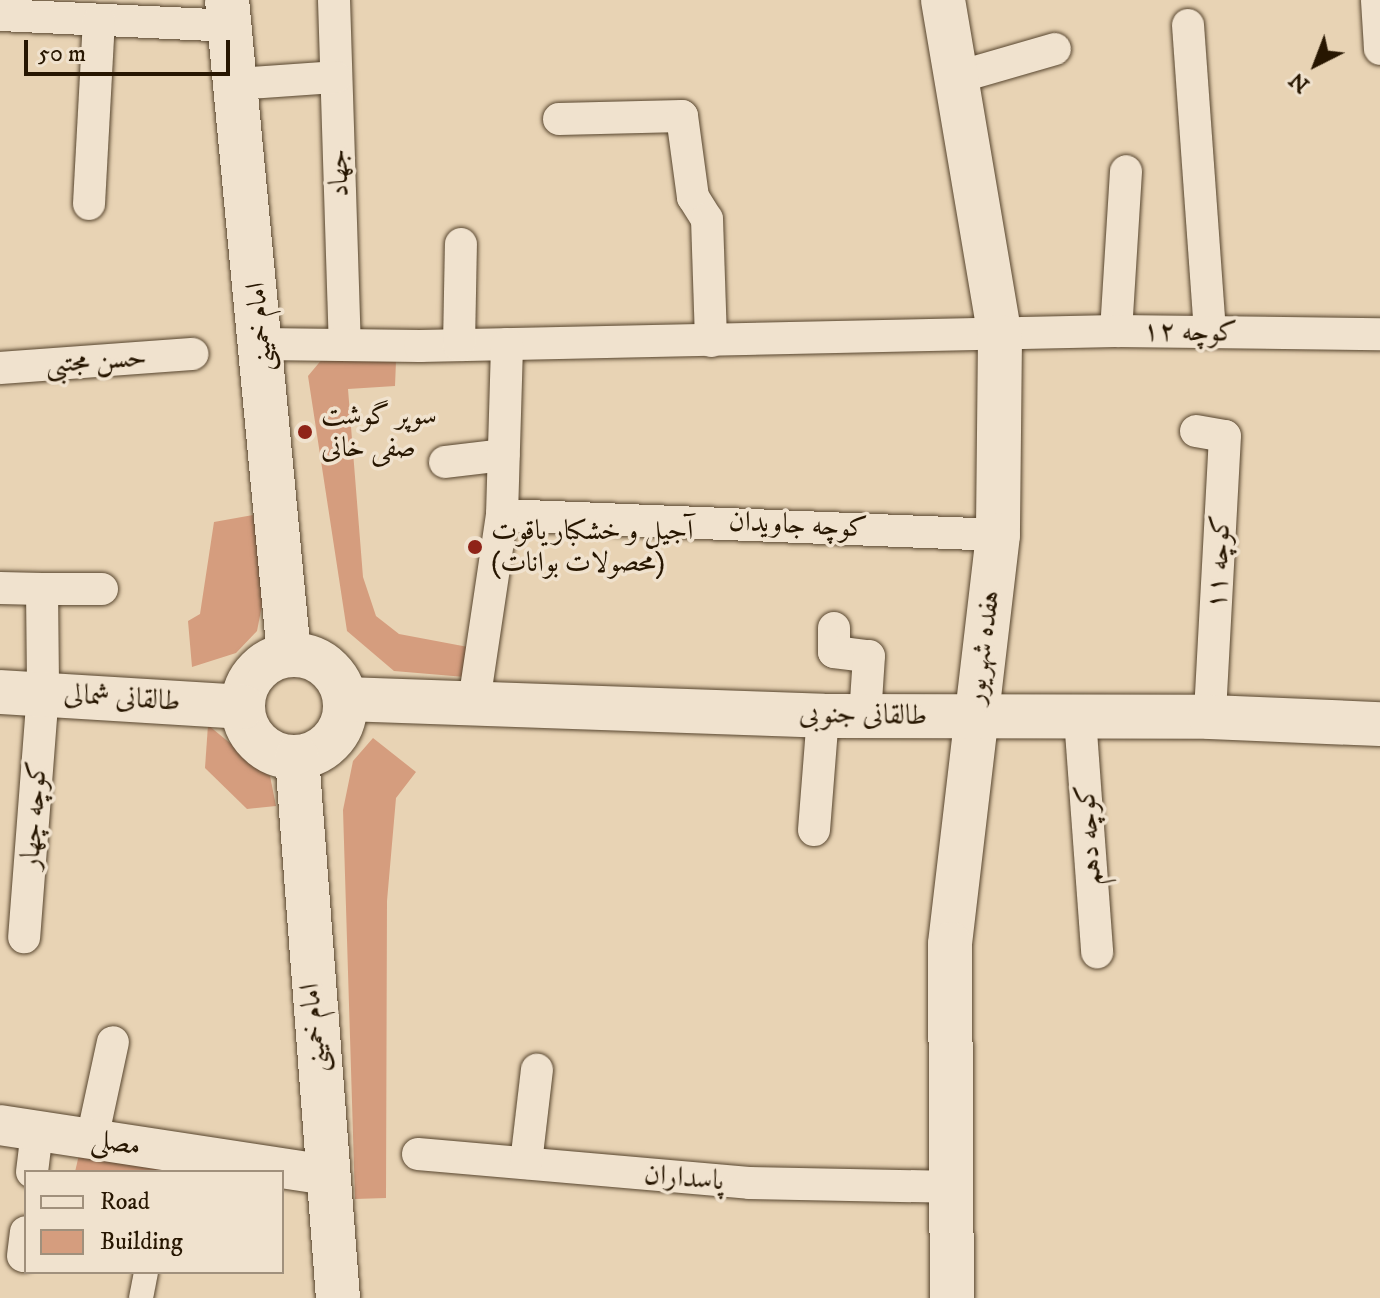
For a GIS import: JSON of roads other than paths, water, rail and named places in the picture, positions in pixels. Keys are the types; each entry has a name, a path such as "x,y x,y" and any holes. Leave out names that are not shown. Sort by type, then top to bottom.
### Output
{"main road":[{"name":"هفده شهریور","path":"943,0 1000,337 998,535 973,716 950,944 952,1298"},
{"name":"امام خمینی","path":"228,13 262,344 289,655"},
{"path":"289,655 305,656 332,671 345,699 345,715 328,745 297,757 266,749 255,738 243,707 251,679 261,667 289,655"},
{"name":"طالقانی شمالی","path":"0,692 43,692 243,707"},
{"name":"طالقانی جنوبی","path":"345,699 823,716 1210,717 1380,724"},
{"name":"امام خمینی","path":"297,757 338,1298"}],"street":[{"name":"جهاد","path":"334,0 345,345"},
{"path":"1377,0 1380,49"},
{"path":"0,15 99,20 228,13"},
{"path":"89,204 99,20"},
{"path":"1188,25 1210,332"},
{"path":"955,78 1055,49"},
{"path":"236,84 336,77"},
{"path":"559,119 682,116 693,197 707,219 711,341"},
{"path":"1116,331 1126,171"},
{"path":"459,345 461,244"},
{"name":"کوچه ۱۲","path":"262,344 459,345 1000,337 1116,331 1380,334"},
{"path":"474,702 502,515 507,344"},
{"name":"حسن مجتبی","path":"0,368 192,354"},
{"name":"کوچه ۱۱","path":"1196,431 1225,436 1210,717"},
{"path":"445,462 504,455"},
{"name":"کوچه جاویدان","path":"502,515 998,535"},
{"path":"0,588 102,589"},
{"name":"کوچه چهار","path":"24,937 43,692 42,589"},
{"path":"834,628 834,652 869,656 865,716"},
{"path":"814,830 823,716"},
{"name":"کوچه دهم","path":"1080,718 1097,952"},
{"path":"92,1139 113,1042"},
{"path":"526,1163 537,1070"},
{"path":"18,1128 31,1170"},
{"name":"مصلی","path":"18,1128 327,1175"},
{"name":"پاسداران","path":"418,1154 749,1183 951,1187"},
{"path":"141,1298 146,1274"}],"place":[{"name":"سوپر گوشت صفی خانی","path":"305,432"},
{"name":"آجیل و خشکبار یاقوت (محصولات بوانات)","path":"475,547"}]}
